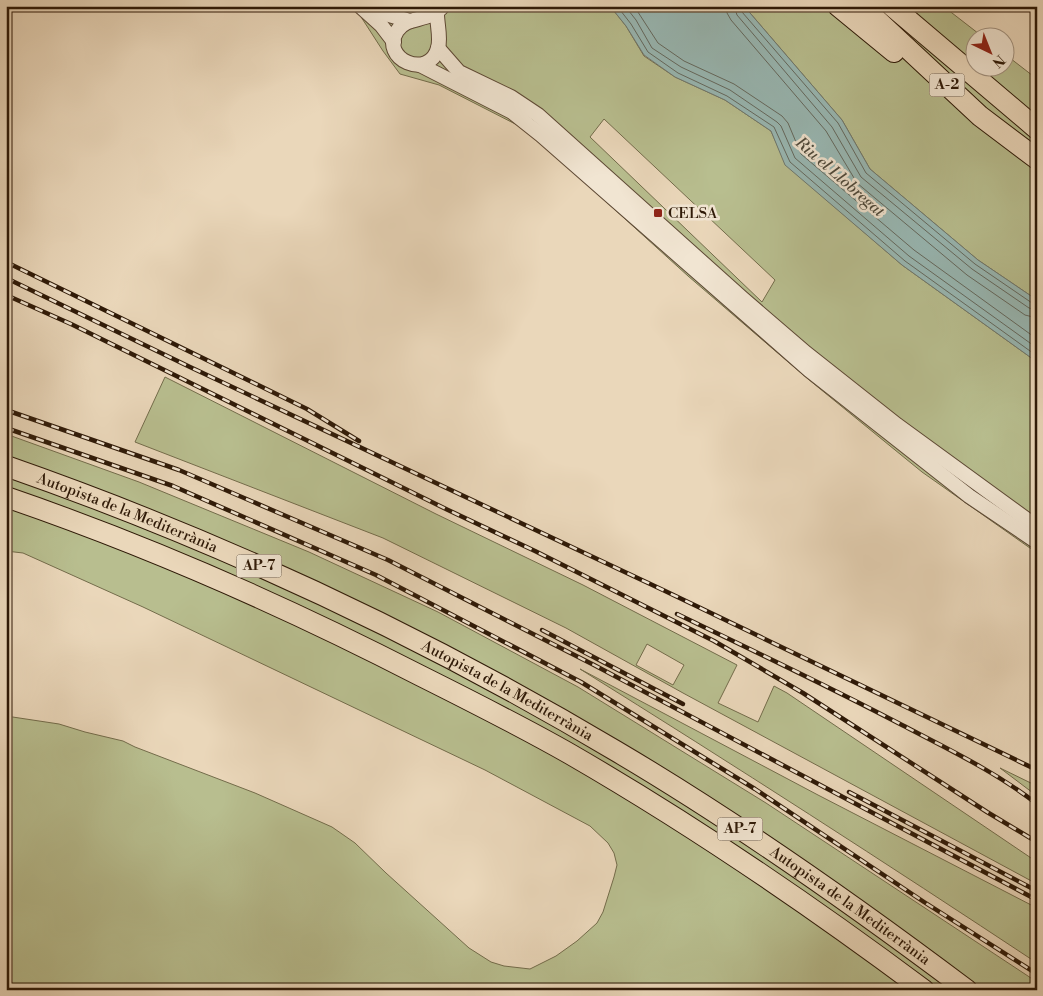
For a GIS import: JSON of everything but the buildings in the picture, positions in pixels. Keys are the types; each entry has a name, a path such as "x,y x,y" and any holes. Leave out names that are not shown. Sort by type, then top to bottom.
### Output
{"highway":[{"path":"838,6 898,55 980,116"},
{"name":"A-2","path":"862,6 980,116 1037,159"},
{"name":"A-2","path":"892,6 1037,129"},
{"path":"908,6 953,59"},
{"name":"Autopista de la Mediterrània","path":"6,466 104,502 275,574 394,630 502,686 617,752 729,821 845,900 967,990"},
{"name":"Autopista de la Mediterrània","path":"6,498 128,542 258,596 508,720 630,790 714,842 818,913 924,990"}],"street":[{"path":"360,6 382,24 394,42 397,54 401,60 420,65 512,112 541,135 808,370 969,496 1037,542"},
{"path":"376,6 389,15 430,25 438,42 459,72 511,97 538,115 806,353 897,425 1037,527"},
{"path":"394,42 399,29 440,10 438,42 433,58 420,65"}],"green space":[{"path":"354,6 610,6 626,26 644,56 675,77 725,100 771,131 786,165 902,265 1037,362 1037,553 922,472 808,379 688,276 527,130 439,85 400,74","holes":["604,119 775,280 762,302 590,137"]},
{"path":"744,6 943,6 971,28 966,28 966,78 1016,78 1016,63 1037,79 1037,300 978,260 870,169 842,120"},
{"path":"165,377 436,514 583,585 737,665 718,703 758,722 774,686 787,693 1037,862 1037,884 566,628 383,538 135,442","holes":["647,644 684,665 673,685 636,665"]},
{"path":"6,434 139,482 309,552 438,612 578,687 766,803 1037,982 1037,990 6,990 6,716 59,724 123,741 255,793 332,827 355,843 469,948 491,962 504,966 530,969 556,956 577,941 597,923 603,912 617,865 614,853 608,843 590,826 485,770 143,607 23,553 6,551"},
{"path":"580,669 1037,908 1037,963 810,814"},
{"path":"1000,768 1037,786 1037,796"}],"water":[{"name":"Riu el Llobregat","path":"610,6 744,6 842,120 870,169 978,260 1037,300 1037,362 902,265 785,165 771,131 725,100 675,77 644,55 626,26"}],"railway":[{"path":"6,262 307,409 359,441"},
{"path":"6,278 1037,770"},
{"path":"6,295 71,324 535,551 714,641 803,693 987,812 1037,842"},
{"path":"6,410 179,470 388,560 594,665 1037,900"},
{"path":"6,428 173,486 376,575 581,682 755,789 924,902 1037,974"},
{"path":"677,614 818,682 954,752 988,771 1037,804"},
{"path":"542,630 683,704"},
{"path":"849,792 1037,891"}],"place":[{"name":"CELSA","path":"658,213"}]}
